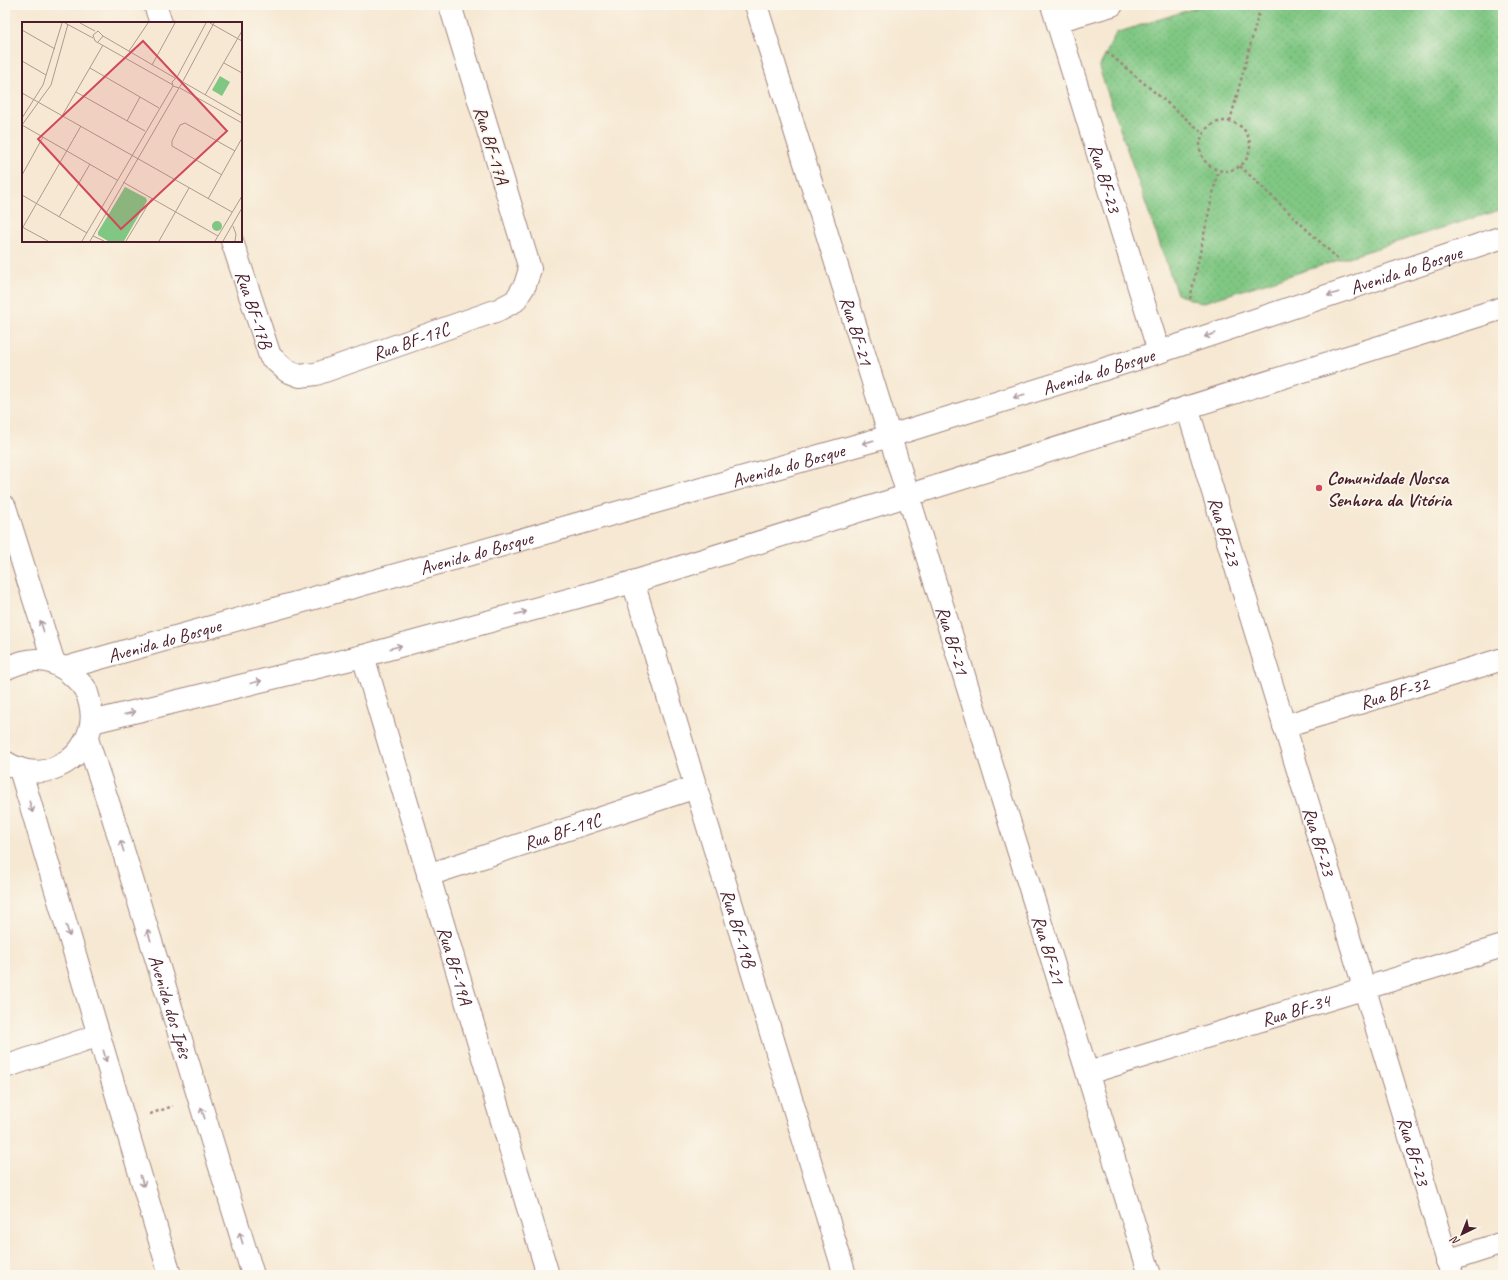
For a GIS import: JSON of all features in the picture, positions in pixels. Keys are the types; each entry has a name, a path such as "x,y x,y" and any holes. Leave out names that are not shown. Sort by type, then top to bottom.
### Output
{"street":[{"path":"155,5 161,22"},
{"name":"Rua BF-17A","path":"450,5 530,269 525,285"},
{"name":"Rua BF-21","path":"756,5 1150,1275"},
{"path":"1054,13 1112,5"},
{"name":"Rua BF-23","path":"1054,13 1160,352"},
{"name":"Avenida do Bosque","path":"60,666 890,436 1160,352 1503,237"},
{"name":"Rua BF-17B","path":"232,242 270,356 287,371"},
{"name":"Rua BF-17C","path":"287,371 300,376 316,374 498,310 515,300 525,285"},
{"path":"12,766 36,772 52,769 67,763 79,752 90,730 633,582 1503,308"},
{"name":"Rua BF-23","path":"1187,407 1450,1268"},
{"path":"5,507 60,666"},
{"name":"Rua BF-19B","path":"633,582 845,1275"},
{"name":"Rua BF-19A","path":"363,656 548,1275"},
{"name":"Rua BF-32","path":"1284,726 1503,658"},
{"path":"5,669 20,662 37,660 60,666"},
{"name":"Avenida dos Ipês","path":"60,666 85,689 91,706 90,730 112,814 253,1275"},
{"path":"12,766 99,1035 170,1275"},
{"name":"Rua BF-19C","path":"428,875 696,787"},
{"name":"Rua BF-34","path":"1088,1073 1503,946"},
{"path":"5,1067 99,1035"},
{"path":"1450,1268 1503,1243"}],"path":[{"path":"1230,121 1261,5"},
{"path":"1107,52 1203,133"},
{"path":"1222,120 1230,121 1241,126 1248,136 1250,144 1246,160 1233,170 1218,170 1211,166 1201,155 1200,140 1203,133 1208,127 1222,120"},
{"path":"1240,166 1339,260"},
{"path":"1190,299 1218,170"},
{"path":"124,1122 198,1097"}],"green space":[{"path":"1204,5 1503,5 1503,209 1201,303 1177,294 1099,68 1116,33"}],"place":[{"name":"Comunidade Nossa Senhora da Vitória","path":"1319,488"}]}
